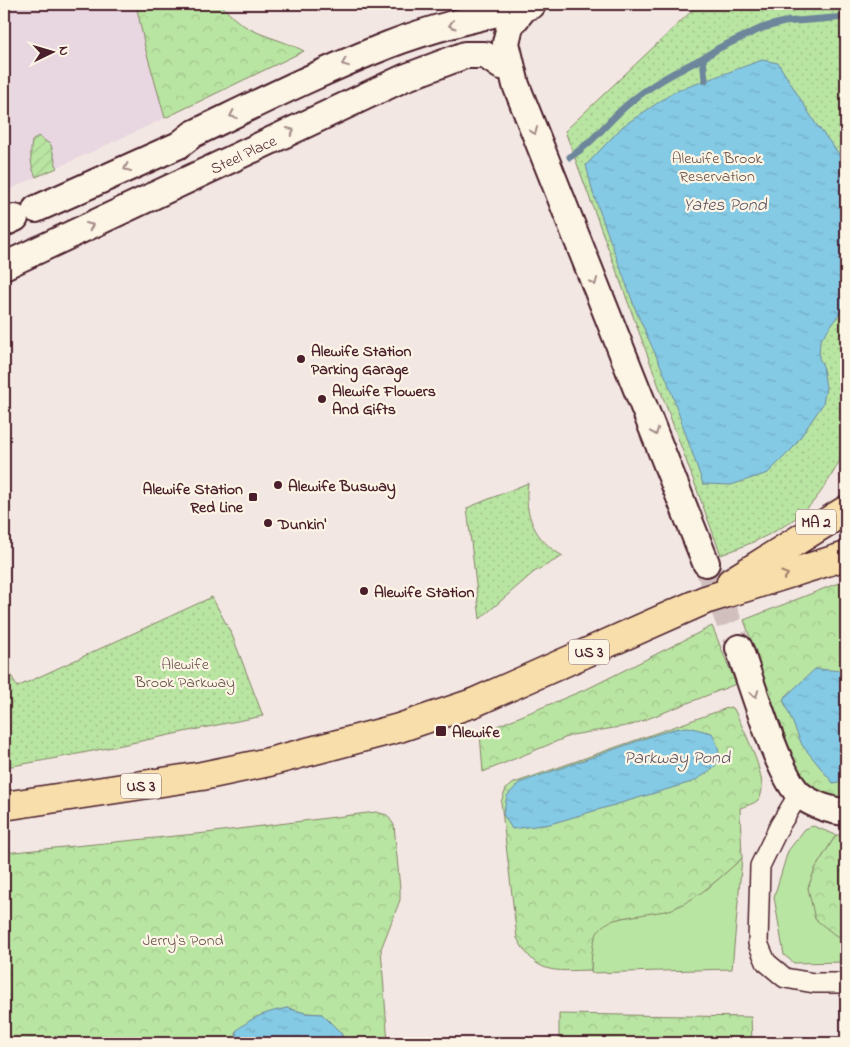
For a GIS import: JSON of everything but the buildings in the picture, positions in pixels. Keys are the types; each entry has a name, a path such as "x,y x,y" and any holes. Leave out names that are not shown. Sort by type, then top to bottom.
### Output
{"highway":[{"name":"MA 2","path":"780,550 814,524 846,489"},
{"name":"US 3","path":"705,600 780,550 846,510"},
{"name":"MA 2","path":"816,565 846,547"},
{"name":"US 3","path":"11,800 202,776 269,762 399,728 473,703 705,600 846,556"}],"main road":[{"path":"18,217 178,145 202,130 333,68 390,44 499,12 531,5"},
{"path":"531,5 510,26 501,69 706,562"},
{"name":"Steel Place","path":"4,266 404,78 465,55 501,69"},
{"path":"739,648 780,763 799,794 818,806 836,812 846,812"}],"street":[{"path":"799,794 780,825 760,866 758,943 766,962 785,978 814,983 846,983"}],"shaded area":[{"path":"4,4 136,4 145,47 165,118 4,192"}],"green space":[{"path":"136,4 221,4 230,15 249,28 304,51 165,118 145,47"},
{"name":"Yates Pond","path":"699,4 846,4 846,448 825,486 805,511 770,534 721,555 565,131"},
{"path":"38,136 51,145 57,168 36,177 32,164 31,150 32,141"},
{"path":"528,483 527,505 533,526 545,543 563,556 534,572 480,619 467,508"},
{"path":"846,580 846,800 843,800 817,792 796,768 744,620"},
{"name":"Alewife Brook Parkway","path":"212,597 232,635 263,716 12,766 4,765 4,661 17,687"},
{"path":"712,626 736,684 632,725 572,735 483,772 480,733 589,688"},
{"path":"730,707 734,709 755,756 762,782 762,793 758,800 740,808 742,858 702,892 675,908 623,918 605,925 594,940 591,970 566,971 539,965 524,950 517,938 501,802 506,789 514,783"},
{"name":"Jerry's Pond","path":"376,812 387,815 394,825 400,889 400,900 381,949 388,1043 345,1043 341,1033 322,1014 305,1013 287,1008 236,1031 237,1043 4,1043 4,853 206,833"},
{"path":"813,826 836,835 815,869 808,888 835,935 846,939 846,962 794,963 784,955 774,897 788,851 805,829"},
{"path":"836,835 846,835 846,939 835,935 815,919 808,888 815,869"},
{"path":"742,858 732,969 591,973 591,949 596,932 606,921 633,916 707,889"},
{"path":"559,1014 751,1017 752,1043 559,1043"}],"water":[{"name":"Yates Pond","path":"762,60 778,63 816,124 846,163 846,304 820,341 819,358 823,366 826,388 823,404 793,448 768,473 731,485 703,484 667,380 636,311 593,193 586,165 623,126 674,92"},
{"path":"815,669 846,671 846,781 833,783 802,745 783,699"},
{"name":"Parkway Pond","path":"688,727 712,733 719,751 719,758 713,768 692,782 550,824 512,829 503,814 507,796 519,783 652,736"},
{"path":"287,1008 305,1013 322,1014 341,1033 345,1043 237,1043 236,1031 247,1022 266,1013"}],"waterway":[{"path":"705,80 703,58 719,48 762,28 784,22 846,17"},
{"path":"570,157 593,139 620,112 645,91 703,58"}],"tunnel":[{"path":"706,563 739,648"}],"place":[{"name":"Alewife Station Parking Garage","path":"301,359"},
{"name":"Alewife Flowers And Gifts","path":"322,399"},
{"name":"Alewife Busway","path":"278,485"},
{"name":"Alewife Station Red Line","path":"253,497"},
{"name":"Dunkin'","path":"268,523"},
{"name":"Alewife Station","path":"364,591"},
{"name":"Alewife","path":"441,731"}],"park label":[{"name":"Alewife Brook Reservation","path":"717,166"}]}
